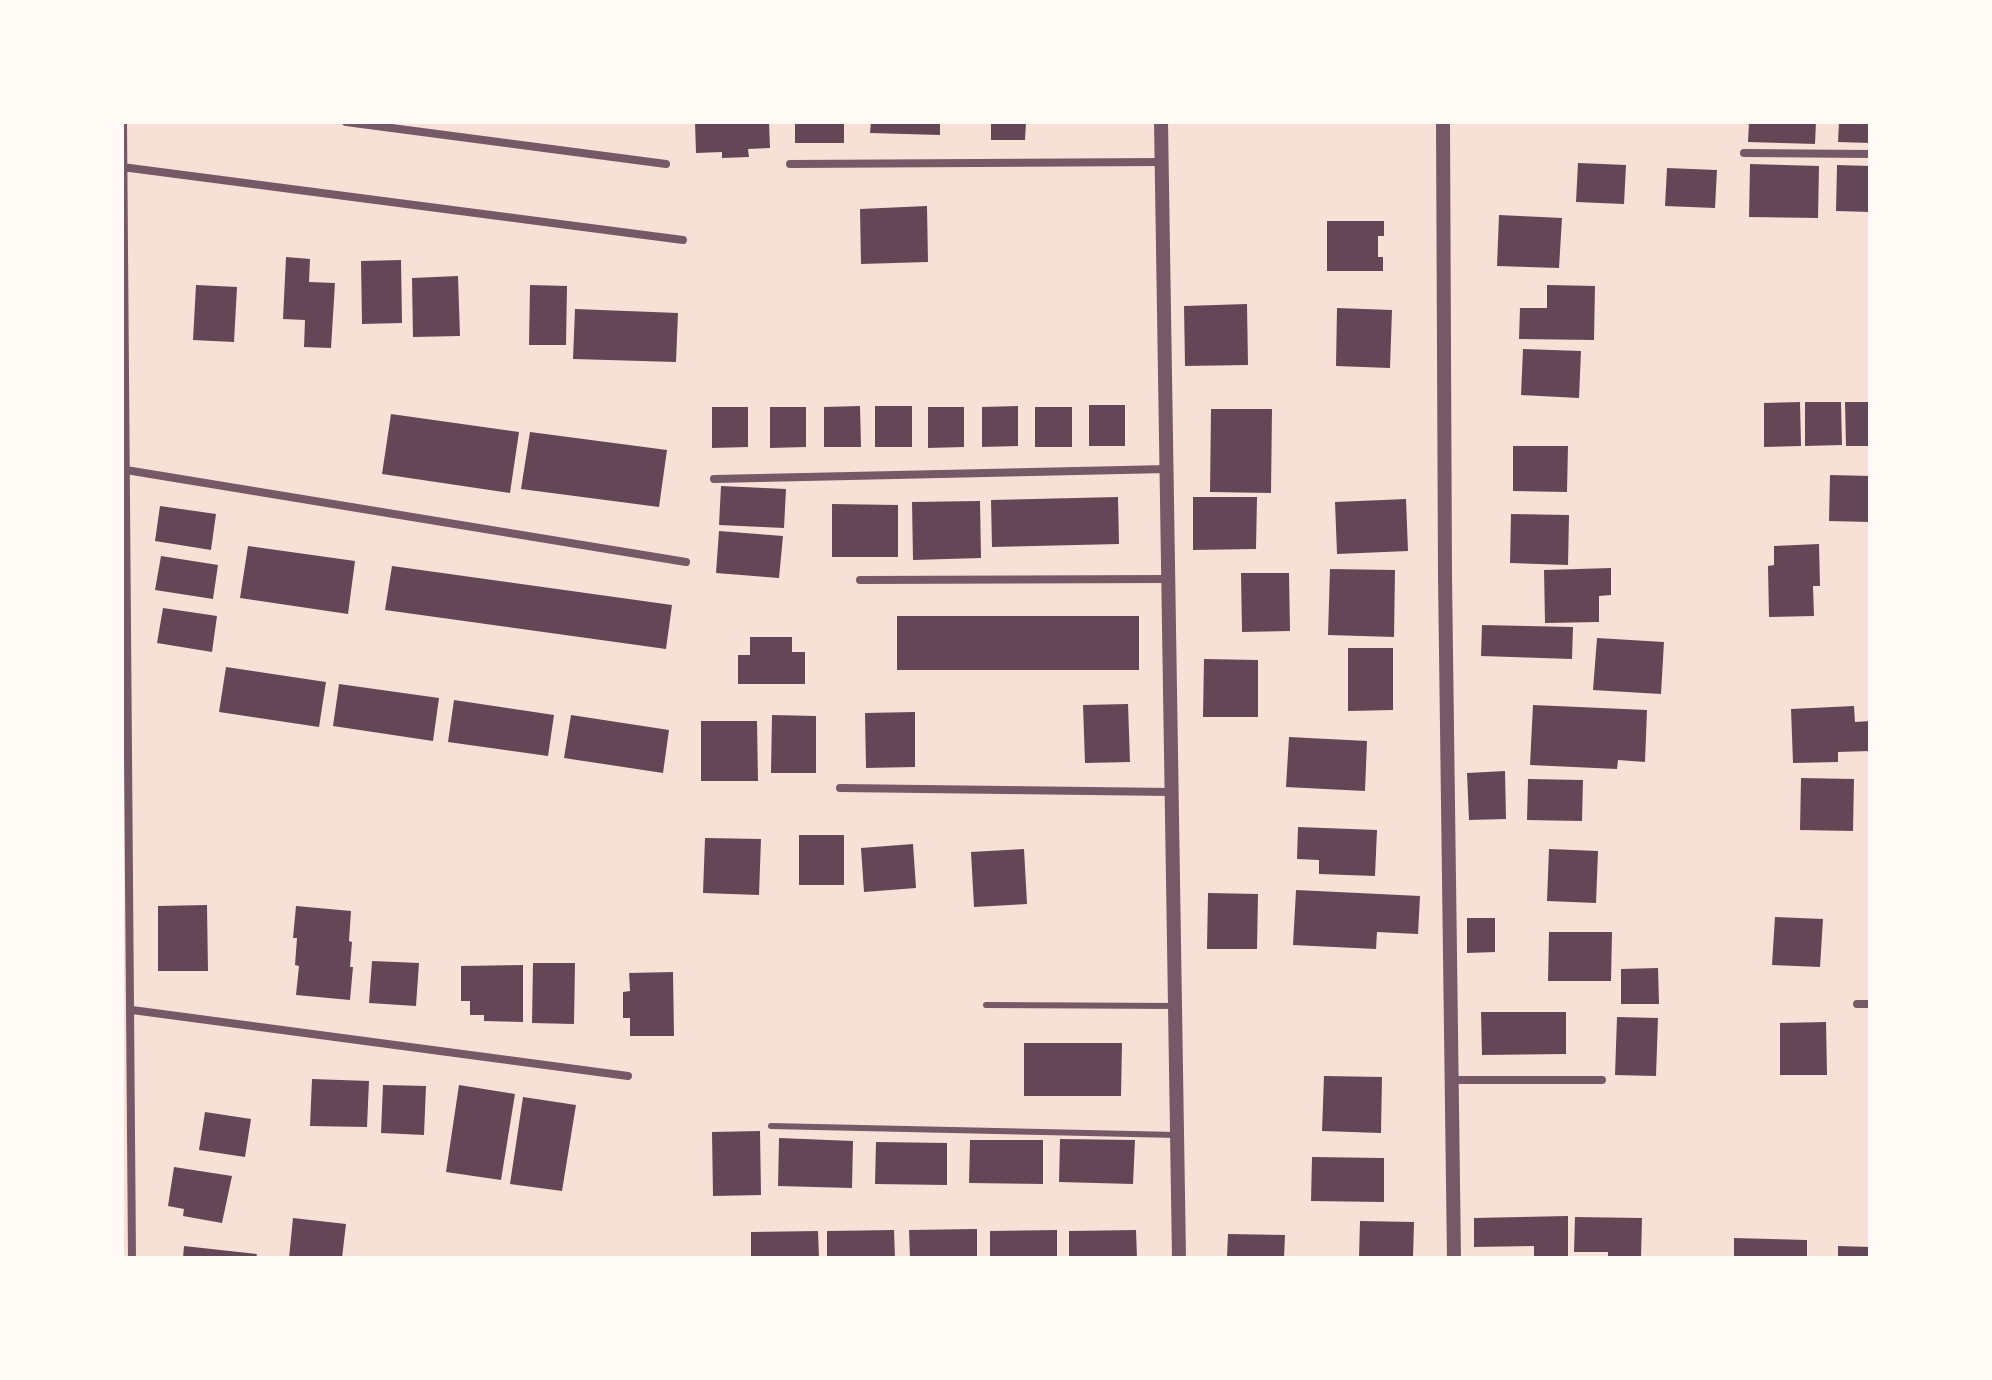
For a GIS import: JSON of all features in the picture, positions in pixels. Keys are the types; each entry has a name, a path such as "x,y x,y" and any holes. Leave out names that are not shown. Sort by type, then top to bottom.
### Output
{"street":[{"path":"123,122 132,1258"},
{"path":"346,122 666,164"},
{"path":"1161,122 1179,1258"},
{"path":"1443,122 1454,1258"},
{"path":"1744,153 1870,154"},
{"path":"790,164 1162,162"},
{"path":"123,167 683,240"},
{"path":"714,479 1167,469"},
{"path":"126,470 686,562"},
{"path":"860,580 1169,579"},
{"path":"840,788 1172,792"},
{"path":"1857,1004 1870,1004"},
{"path":"132,1010 628,1076"},
{"path":"1451,1079 1602,1080"}],"lane":[{"path":"986,1005 1175,1006"},
{"path":"771,1126 1177,1135"}],"building":[{"path":"695,122 769,122 770,148 748,149 749,157 722,158 722,152 696,153"},
{"path":"795,122 844,122 844,143 795,143"},
{"path":"871,122 940,122 940,135 870,133"},
{"path":"991,122 1026,122 1025,140 991,140"},
{"path":"1749,122 1816,122 1815,144 1748,142"},
{"path":"1839,122 1870,122 1870,143 1838,142"},
{"path":"1578,163 1626,165 1624,204 1576,202"},
{"path":"1750,164 1819,166 1818,218 1749,217"},
{"path":"1837,165 1870,166 1870,212 1836,211"},
{"path":"1667,168 1717,170 1715,208 1665,206"},
{"path":"927,206 928,262 861,264 860,209"},
{"path":"1499,215 1562,218 1559,268 1497,266"},
{"path":"1327,221 1384,221 1384,236 1378,236 1378,257 1383,257 1383,271 1327,271"},
{"path":"286,257 310,259 309,282 335,283 331,348 304,347 305,320 283,319"},
{"path":"401,260 402,323 362,324 361,261"},
{"path":"458,276 460,336 413,337 412,278"},
{"path":"196,285 237,287 234,342 193,340"},
{"path":"530,285 567,286 566,345 529,345"},
{"path":"1547,285 1595,286 1594,340 1519,339 1520,308 1547,308"},
{"path":"1247,304 1248,365 1185,366 1184,306"},
{"path":"1337,308 1392,310 1390,368 1336,366"},
{"path":"575,309 678,313 676,362 573,359"},
{"path":"1523,349 1581,351 1579,398 1521,395"},
{"path":"1800,402 1801,446 1764,447 1764,403"},
{"path":"1805,402 1841,402 1842,445 1805,446"},
{"path":"1845,402 1870,402 1870,446 1846,446"},
{"path":"1089,405 1125,405 1125,446 1089,446"},
{"path":"860,406 861,447 824,447 824,407"},
{"path":"875,406 912,406 912,447 875,447"},
{"path":"1018,406 1018,446 982,447 982,407"},
{"path":"712,407 748,407 748,447 712,448"},
{"path":"770,407 806,407 806,447 770,448"},
{"path":"928,407 964,407 964,447 928,448"},
{"path":"1035,407 1072,407 1072,447 1035,447"},
{"path":"1211,409 1272,409 1271,493 1210,492"},
{"path":"391,414 519,432 510,493 382,474"},
{"path":"530,432 667,450 659,507 521,489"},
{"path":"1513,446 1568,446 1567,492 1513,491"},
{"path":"1830,475 1870,476 1870,522 1829,521"},
{"path":"721,486 786,489 784,528 719,525"},
{"path":"1118,497 1119,544 992,547 991,500"},
{"path":"1193,497 1257,497 1256,549 1193,550"},
{"path":"1406,499 1408,551 1337,554 1335,502"},
{"path":"980,501 981,558 913,560 912,502"},
{"path":"832,504 898,505 898,557 832,557"},
{"path":"160,506 216,514 211,550 155,541"},
{"path":"1511,514 1569,515 1568,565 1510,563"},
{"path":"719,531 783,536 779,578 716,573"},
{"path":"1819,544 1820,586 1813,586 1814,616 1769,617 1768,566 1774,565 1774,546"},
{"path":"248,546 355,561 348,614 240,598"},
{"path":"161,556 218,565 213,599 155,590"},
{"path":"392,566 672,605 666,649 385,610"},
{"path":"1611,568 1611,595 1599,596 1599,622 1545,623 1544,570"},
{"path":"1330,569 1395,570 1394,637 1328,635"},
{"path":"1241,573 1289,573 1290,631 1242,632"},
{"path":"163,608 217,616 212,652 157,643"},
{"path":"897,616 1139,616 1139,670 897,670"},
{"path":"1482,625 1573,627 1572,659 1481,656"},
{"path":"750,637 792,637 792,652 805,652 805,684 738,684 738,655 750,655"},
{"path":"1597,638 1664,642 1661,694 1593,690"},
{"path":"1348,648 1393,648 1393,710 1348,711"},
{"path":"1204,659 1258,660 1258,717 1203,717"},
{"path":"226,667 326,682 319,727 219,712"},
{"path":"339,684 439,698 433,741 333,726"},
{"path":"454,700 554,715 548,756 448,742"},
{"path":"1128,704 1130,762 1085,763 1083,705"},
{"path":"1533,705 1647,710 1645,762 1618,760 1617,769 1530,765"},
{"path":"1854,706 1855,722 1870,721 1870,751 1838,752 1838,762 1793,763 1791,709"},
{"path":"915,712 915,767 866,768 865,713"},
{"path":"571,715 669,730 663,773 564,758"},
{"path":"772,715 816,716 816,773 771,773"},
{"path":"701,721 757,721 758,781 701,781"},
{"path":"1289,737 1367,741 1365,791 1286,787"},
{"path":"1505,771 1506,819 1469,820 1467,773"},
{"path":"1801,778 1854,779 1853,831 1800,830"},
{"path":"1528,779 1583,780 1582,821 1527,820"},
{"path":"1298,827 1377,830 1375,876 1319,874 1319,860 1297,859"},
{"path":"799,835 844,835 844,885 799,885"},
{"path":"705,838 761,839 759,895 703,893"},
{"path":"913,844 916,888 864,892 861,848"},
{"path":"1024,849 1027,904 974,907 971,852"},
{"path":"1549,849 1598,851 1596,903 1547,901"},
{"path":"1296,890 1420,896 1418,934 1377,932 1376,949 1293,945"},
{"path":"1208,893 1258,894 1257,949 1207,949"},
{"path":"207,905 208,971 158,971 158,906"},
{"path":"296,906 351,911 349,941 352,942 350,967 353,967 350,1000 296,995 299,966 295,965 297,938 293,938"},
{"path":"1775,917 1823,919 1820,967 1772,965"},
{"path":"1467,918 1495,918 1495,952 1467,953"},
{"path":"1549,932 1612,932 1611,981 1548,981"},
{"path":"372,961 419,963 416,1006 369,1003"},
{"path":"533,963 575,963 574,1024 532,1023"},
{"path":"523,965 523,1022 484,1021 484,1015 470,1015 470,1001 461,1001 461,966"},
{"path":"1658,968 1659,1004 1621,1004 1621,969"},
{"path":"673,972 674,1036 630,1036 630,1018 623,1018 623,992 630,991 629,973"},
{"path":"1481,1012 1566,1012 1566,1054 1482,1055"},
{"path":"1617,1017 1658,1018 1656,1076 1615,1075"},
{"path":"1826,1022 1827,1075 1780,1075 1780,1023"},
{"path":"1024,1043 1122,1043 1121,1096 1024,1096"},
{"path":"1324,1076 1382,1077 1381,1133 1322,1131"},
{"path":"312,1079 369,1081 367,1127 310,1126"},
{"path":"383,1085 426,1086 424,1135 381,1133"},
{"path":"459,1085 515,1094 501,1180 446,1172"},
{"path":"523,1097 576,1105 562,1191 510,1184"},
{"path":"205,1112 251,1119 245,1157 199,1150"},
{"path":"760,1131 761,1195 713,1196 712,1132"},
{"path":"779,1138 853,1141 852,1188 778,1186"},
{"path":"1060,1139 1135,1140 1133,1184 1059,1182"},
{"path":"970,1140 1043,1140 1043,1184 969,1183"},
{"path":"876,1142 947,1143 947,1185 875,1184"},
{"path":"1312,1157 1384,1158 1384,1202 1311,1201"},
{"path":"174,1167 232,1176 222,1223 183,1216 184,1209 168,1206"},
{"path":"1568,1216 1568,1258 1534,1258 1534,1246 1474,1247 1474,1218"},
{"path":"1575,1217 1642,1218 1641,1258 1608,1258 1608,1252 1574,1252"},
{"path":"293,1218 346,1224 342,1258 289,1258"},
{"path":"1360,1221 1414,1222 1413,1258 1359,1258"},
{"path":"977,1229 977,1258 910,1258 909,1230"},
{"path":"894,1230 895,1258 827,1258 827,1231"},
{"path":"1057,1230 1057,1258 990,1258 990,1231"},
{"path":"1136,1230 1137,1258 1069,1258 1069,1231"},
{"path":"818,1231 819,1258 751,1258 751,1232"},
{"path":"1228,1234 1285,1235 1284,1258 1227,1258"},
{"path":"1734,1238 1807,1240 1807,1258 1734,1258"},
{"path":"184,1246 257,1254 256,1258 183,1258"},
{"path":"1838,1246 1870,1247 1870,1258 1838,1258"}]}
